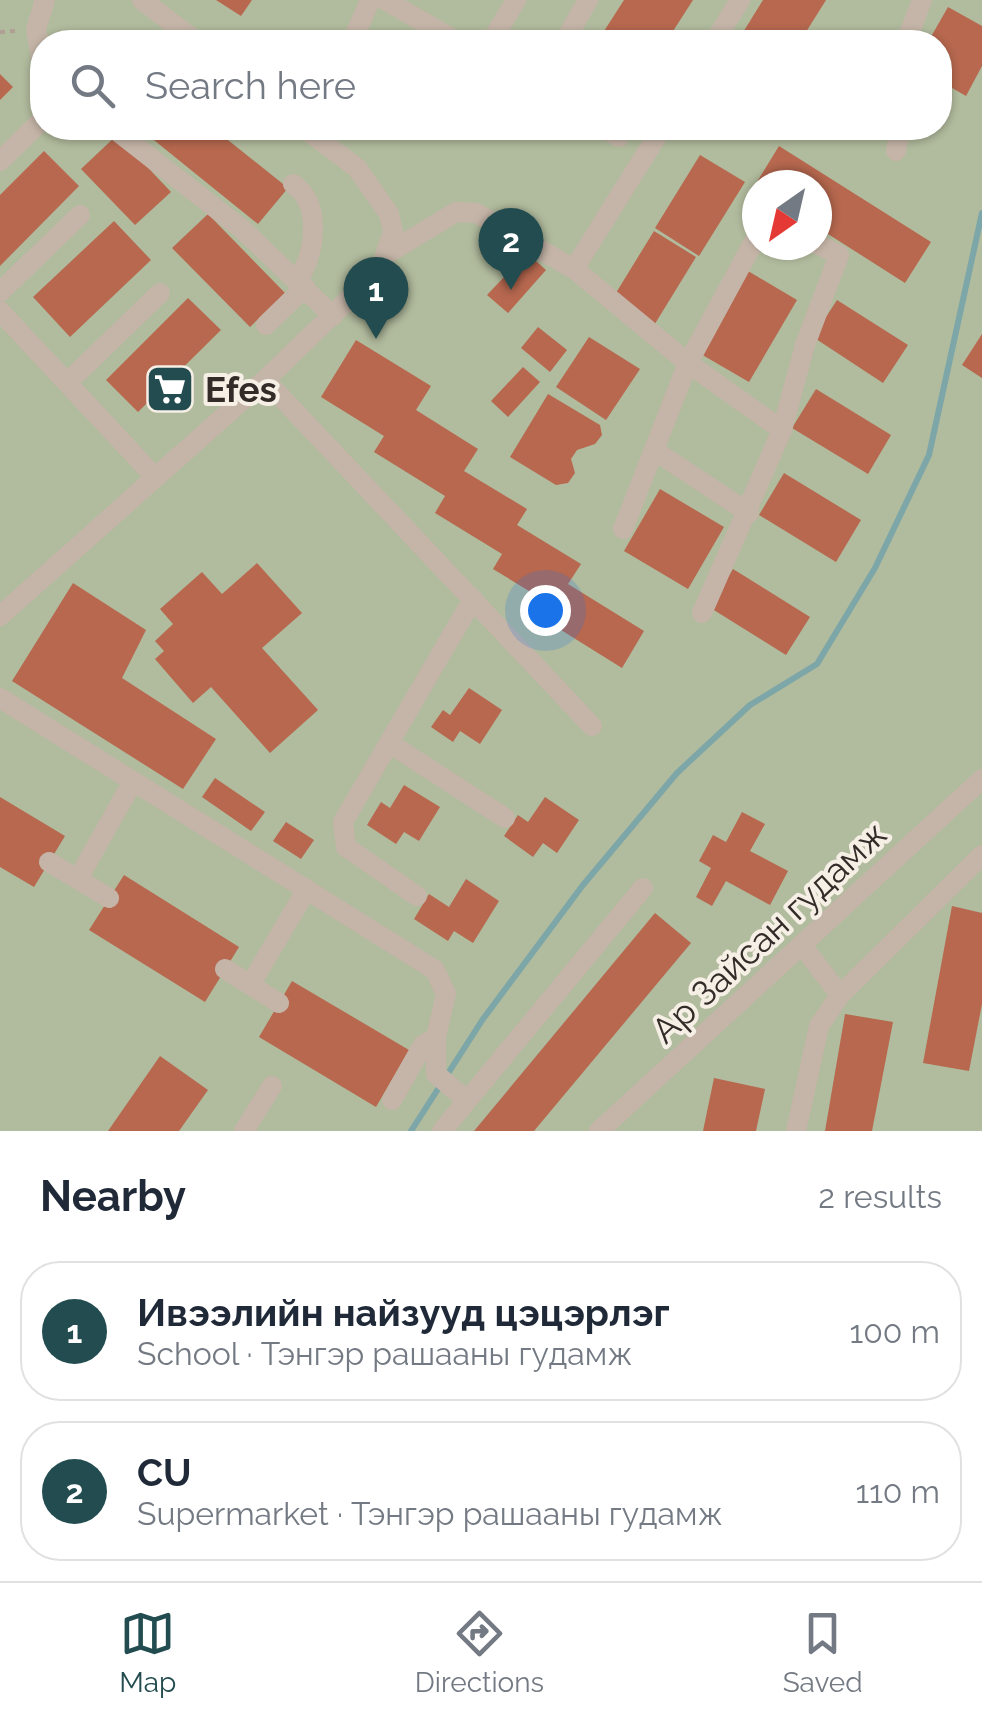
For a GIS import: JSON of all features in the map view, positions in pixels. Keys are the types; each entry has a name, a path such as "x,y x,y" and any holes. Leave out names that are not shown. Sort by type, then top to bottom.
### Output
{"street":[{"path":"36,30 45,0"},
{"path":"142,0 181,30"},
{"path":"357,30 370,0"},
{"path":"386,0 437,30"},
{"path":"498,30 516,0"},
{"path":"571,30 588,0"},
{"path":"721,30 740,0"},
{"path":"911,30 922,0"},
{"path":"0,160 30,131"},
{"path":"129,140 242,229 333,316"},
{"path":"0,616 371,282 390,252 393,231 389,214 370,182 319,140"},
{"path":"574,269 655,140"},
{"path":"896,151 898,140"},
{"path":"266,324 302,284 312,252 310,204 292,184"},
{"path":"390,252 456,212 476,214 574,269 688,364 782,430"},
{"path":"0,292 80,215"},
{"path":"702,613 749,513 782,430 805,345 839,255 832,252"},
{"path":"623,529 688,364 744,260"},
{"path":"66,383 160,293"},
{"path":"0,311 154,476"},
{"path":"265,380 592,726"},
{"path":"656,451 749,513"},
{"path":"417,896 346,846 341,834 343,822 473,598"},
{"path":"0,698 435,970 446,994 436,1037 436,1074 465,1099"},
{"path":"389,743 506,818"},
{"name":"Ар Зайсан гудамж","path":"599,1131 804,948 982,780"},
{"path":"78,879 133,781"},
{"path":"796,1131 820,1026 840,995 982,855"},
{"path":"49,862 109,898"},
{"path":"442,1131 643,888"},
{"path":"250,985 308,889"},
{"path":"804,948 840,995"},
{"path":"225,969 279,1003"},
{"path":"392,1100 424,1045 436,1037"},
{"path":"244,1131 272,1086"}],"green space":[{"path":"0,0 982,0 982,1131 0,1131"}],"building":[{"path":"216,0 252,0 241,16"},
{"path":"624,0 693,0 674,30 605,30"},
{"path":"763,0 826,0 807,30 744,30"},
{"path":"948,7 982,26 982,66 966,96 952,88 952,30 935,30"},
{"path":"0,74 13,87 0,100"},
{"path":"112,140 122,140 171,192 135,225 81,169"},
{"path":"154,140 228,140 288,188 258,224"},
{"path":"779,146 817,170 764,170"},
{"path":"44,151 79,186 0,266 0,195"},
{"path":"700,155 742,180 742,187 699,256 655,228"},
{"path":"832,179 931,242 905,283 832,237"},
{"path":"208,214 285,293 250,327 172,248"},
{"path":"114,221 151,260 70,337 33,297"},
{"path":"654,231 696,257 653,327 611,301"},
{"path":"527,253 546,270 508,313 487,295"},
{"path":"748,271 797,300 749,382 699,353"},
{"path":"188,298 221,330 138,412 106,380"},
{"path":"837,300 908,345 883,383 813,337"},
{"path":"538,327 567,350 550,372 521,348"},
{"path":"982,334 982,378 962,365"},
{"path":"589,337 640,369 606,420 556,387"},
{"path":"356,340 431,386 416,410 478,449 464,471 527,509 517,525 581,564 568,584 644,631 622,668 553,625 562,611 493,569 502,554 435,513 445,496 374,452 384,436 321,397"},
{"path":"523,367 540,382 508,417 491,401"},
{"path":"816,389 891,435 868,474 792,428"},
{"path":"548,394 600,425 602,435 595,444 577,450 571,459 575,473 568,483 556,485 510,457"},
{"path":"784,473 861,520 836,562 759,515"},
{"path":"660,489 724,527 688,589 624,551"},
{"path":"257,563 302,613 262,648 318,710 270,753 211,687 193,703 155,659 164,651 155,641 173,624 160,609 202,572 222,594"},
{"path":"733,569 810,617 786,655 709,607"},
{"path":"73,583 146,630 122,678 216,739 183,789 12,681"},
{"path":"469,688 502,710 480,744 460,731 453,742 431,727 443,710 450,715"},
{"path":"215,778 265,812 251,831 202,797"},
{"path":"404,785 440,807 419,841 404,832 396,844 367,825 381,802 390,808"},
{"path":"0,797 65,836 34,887 0,867"},
{"path":"545,797 579,820 557,853 543,843 533,857 504,836 518,815 528,822"},
{"path":"742,812 765,824 750,851 788,871 770,905 726,881 712,906 696,897 711,868 699,861 713,835 726,842"},
{"path":"286,822 314,840 301,859 273,841"},
{"path":"124,875 239,947 205,1002 89,930"},
{"path":"466,879 499,901 473,943 454,931 448,941 414,919 429,894 449,907"},
{"path":"952,906 982,913 982,1004 969,1071 923,1063"},
{"path":"655,913 691,943 534,1131 474,1131"},
{"path":"292,981 409,1050 376,1107 259,1037"},
{"path":"845,1014 893,1022 872,1131 825,1131"},
{"path":"160,1056 208,1090 179,1131 108,1131"},
{"path":"714,1078 765,1089 756,1131 703,1131"}],"waterway":[{"path":"411,1131 483,1019 583,885 677,773 750,705 817,664 875,568 929,455 982,213"}],"place":[{"name":"CU","path":"511,290"},
{"name":"Ивээлийн найзууд цэцэрлэг","path":"376,339"},
{"name":"Efes","path":"170,389"}]}
